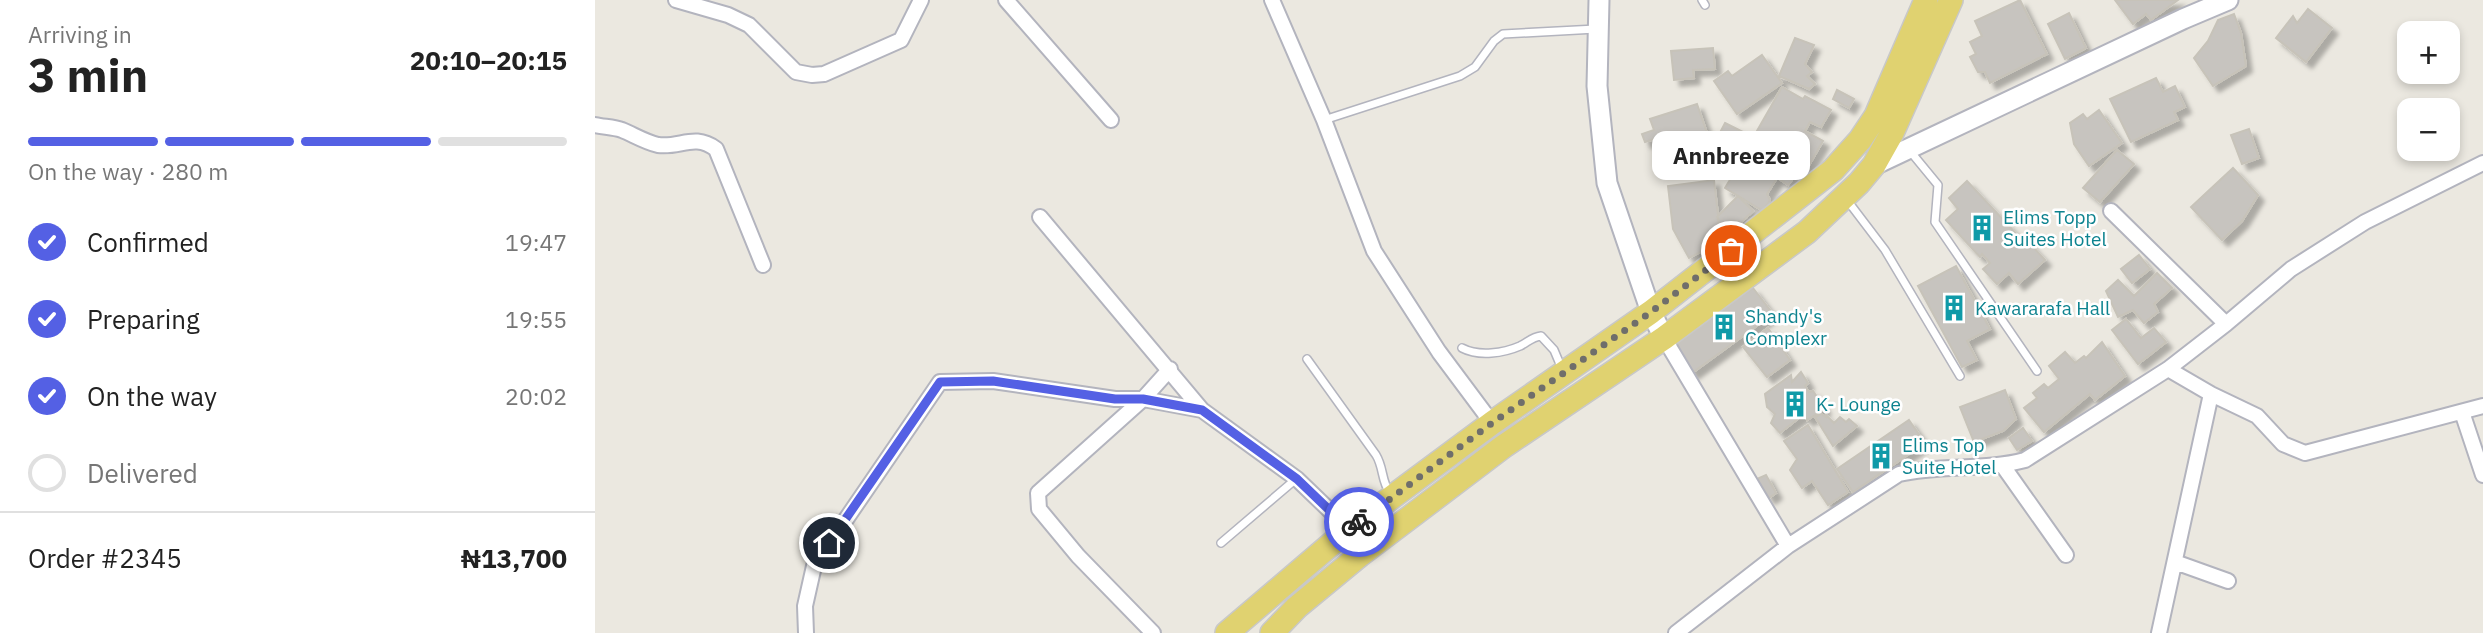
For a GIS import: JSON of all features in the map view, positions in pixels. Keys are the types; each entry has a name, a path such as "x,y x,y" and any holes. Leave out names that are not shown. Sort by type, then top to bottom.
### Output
{"main road":[{"path":"1227,633 1349,529 1492,423 1651,312 1822,179 1860,140 1876,116 1926,0"},
{"path":"1272,633 1297,607 1360,555 1504,446 1664,338 1807,232 1874,165 1892,133 1951,0"}],"street":[{"path":"676,0 728,15 749,25 796,72 813,75 824,74 901,40 921,0"},
{"path":"1006,0 1111,120"},
{"path":"1272,0 1324,120 1374,251 1439,352 1492,423"},
{"path":"1599,0 1599,116 1607,183 1651,312 1788,546"},
{"path":"1874,165 2228,0"},
{"path":"595,125 619,129 659,145 698,141 707,142 716,149 763,265"},
{"path":"1676,633 1788,546 1899,474 1920,469 2003,466 2025,460 2168,369 2291,269 2365,222 2483,163"},
{"path":"2111,211 2226,324"},
{"path":"1040,217 1202,410 1297,479 1349,529"},
{"path":"1153,633 1078,556 1039,509 1038,493 1143,399 1170,369"},
{"path":"2168,369 2257,416 2283,444 2305,453 2483,406"},
{"path":"806,633 805,606 814,566 940,382 993,381 1115,399 1143,399 1202,410"},
{"path":"2159,633 2211,394"},
{"path":"2462,412 2483,475"},
{"path":"2003,466 2066,555"},
{"path":"2175,562 2228,581"}],"lane":[{"path":"1324,120 1460,76 1475,66 1494,41 1503,34 1597,29"},
{"path":"1908,147 1938,186 1935,222 2037,371"},
{"path":"1845,196 1885,250 1960,376"},
{"path":"1462,348 1470,352 1495,353 1521,346 1541,336 1554,349 1564,373"},
{"path":"1307,359 1381,463 1384,485 1392,497"},
{"path":"1221,543 1297,479"}],"building":[{"path":"2020,0 2047,54 1990,83 1985,72 1978,72 1970,57 1976,54 1970,42 1982,36 1975,21"},
{"path":"2115,0 2178,0 2151,20 2146,14 2133,24"},
{"path":"2308,9 2332,28 2306,62 2276,38 2293,16 2297,23"},
{"path":"2069,13 2086,48 2065,59 2048,24"},
{"path":"2234,14 2241,33 2246,66 2213,86 2194,58 2208,41 2218,20"},
{"path":"1795,38 1814,45 1805,64 1812,72 1807,76 1815,84 1809,89 1779,76"},
{"path":"1713,48 1715,69 1693,70 1694,78 1674,80 1671,51"},
{"path":"1762,55 1782,83 1737,114 1714,81 1728,71 1732,76"},
{"path":"2156,78 2163,92 2175,86 2185,107 2174,112 2178,120 2131,142 2110,99"},
{"path":"1782,87 1831,110 1821,127 1810,122 1805,131 1823,141 1807,169 1753,138"},
{"path":"1837,90 1854,99 1849,108 1833,99"},
{"path":"1697,104 1708,136 1695,141 1695,148 1675,155 1672,147 1662,150 1658,138 1645,142 1642,134 1654,130 1650,119"},
{"path":"2099,110 2122,143 2089,166 2074,144 2070,123 2083,114 2087,119"},
{"path":"1725,123 1743,132 1733,152 1715,142"},
{"path":"2249,129 2259,158 2242,164 2231,135"},
{"path":"1754,141 1787,162 1767,194 1770,200 1763,211 1725,188"},
{"path":"2117,150 2134,164 2100,202 2083,188"},
{"path":"1786,167 1796,175 1788,185 1778,178"},
{"path":"2233,168 2258,195 2242,221 2222,240 2191,207"},
{"path":"1714,180 1721,241 1689,258 1673,229 1668,186"},
{"name":"Elims Topp Suites Hotel","path":"1967,181 2021,239 2023,236 2045,260 2018,284 2009,273 1997,284 1983,269 1990,263 1982,254 1980,257 1946,220 1958,209 1949,198"},
{"path":"1738,196 1753,211 1725,238 1717,217"},
{"path":"2139,255 2150,269 2132,283 2121,269"},
{"name":"Kawararafa Hall","path":"1956,266 1990,329 1967,341 1977,360 1962,367 1918,286"},
{"path":"2157,273 2172,288 2154,304 2158,312 2144,323 2133,310 2118,317 2106,291 2118,280 2134,296"},
{"name":"Shandy's Complexr","path":"1753,288 1773,314 1692,373 1672,341"},
{"path":"2126,319 2141,338 2154,328 2166,342 2138,364 2112,330"},
{"path":"1768,328 1790,360 1767,377 1743,347"},
{"path":"2102,342 2125,376 2095,400 2090,394 2044,432 2024,408 2037,398 2033,393 2044,384 2048,388 2059,379 2049,366 2065,352 2075,363 2084,356 2086,358"},
{"name":"K- Lounge","path":"1801,372 1808,383 1805,386 1809,392 1813,391 1825,409 1807,420 1804,414 1780,433 1771,423 1775,414 1767,407 1765,394 1791,375 1792,382"},
{"path":"2005,390 2016,419 2003,431 1974,442 1960,407"},
{"path":"1821,414 1834,423 1840,417 1846,422 1849,419 1857,426 1833,446 1815,417"},
{"name":"Elims Top Suite Hotel","path":"1909,420 1925,443 1853,492 1837,469"},
{"path":"1808,425 1848,492 1828,505 1812,481 1802,488 1790,470 1797,459 1784,441"},
{"path":"2023,428 2032,441 2017,450 2009,438"},
{"path":"1766,475 1776,493 1769,498 1757,479"}],"way so far":[{"path":"1359,522 1492,423 1651,312 1731,251"}],"place":[{"name":"Elims Topp Suites Hotel","path":"1982,228"},
{"name":"Annbreeze","path":"1731,251"},
{"name":"Kawararafa Hall","path":"1954,308"},
{"name":"Shandy's Complexr","path":"1724,327"},
{"name":"K- Lounge","path":"1795,404"},
{"name":"Elims Top Suite Hotel","path":"1881,456"}],"route":[{"path":"829,543 940,382 993,381 1115,399 1143,399 1202,410 1297,479 1349,529 1359,522"}]}
